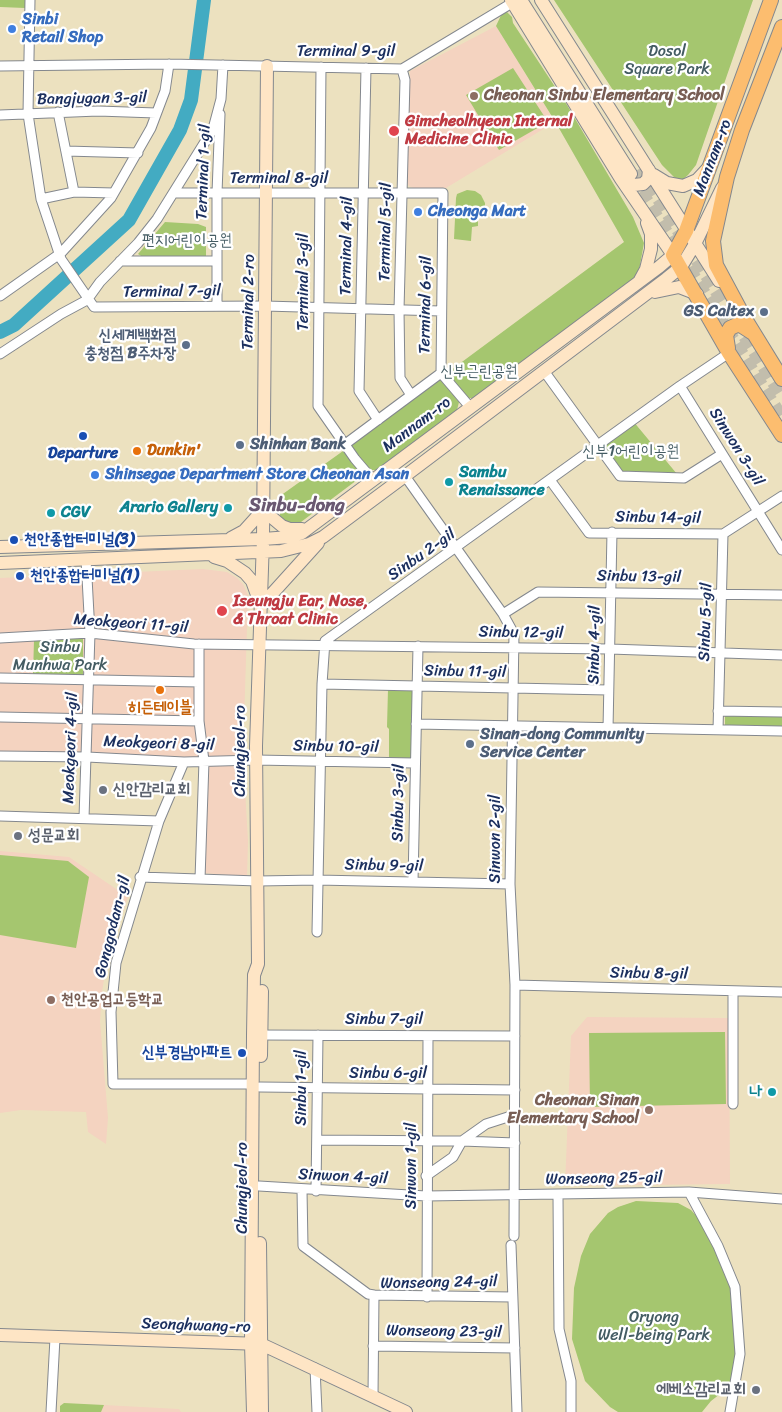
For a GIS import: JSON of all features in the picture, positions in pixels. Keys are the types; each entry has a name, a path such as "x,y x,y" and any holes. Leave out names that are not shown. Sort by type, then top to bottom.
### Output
{"main road":[{"path":"533,0 635,173 683,186 697,180 712,162"},
{"path":"541,0 635,173 641,208 651,234 651,249 646,269 637,284"},
{"name":"Mannam-ro","path":"0,563 86,559 204,548 263,545 307,530 637,284 673,255 686,231 771,0"},
{"path":"515,1 635,173 686,231 745,319"},
{"name":"Mannam-ro","path":"0,548 204,548 221,541 298,548 323,537 681,267 695,244 727,177 742,130 782,27"},
{"name":"Terminal 2-ro","path":"263,545 268,66"},
{"path":"727,177 713,233 713,252 716,265 753,334 782,379"},
{"path":"641,208 681,267 730,353 782,435"},
{"path":"643,297 673,287 688,289 697,294"},
{"path":"730,353 726,339 730,328 741,325 753,334"},
{"path":"221,541 244,531 263,510 282,526 290,529 307,530"},
{"path":"307,530 299,540 300,543 309,544"},
{"path":"204,548 245,573 252,581 261,606 323,537"},
{"name":"Chungjeol-ro","path":"262,1412 256,1344 257,1035 262,975 258,964 256,760 263,545"},
{"name":"Chungjeol-ro","path":"253,1412 259,1186 257,1086"},
{"name":"Seonghwang-ro","path":"0,1335 256,1344 315,1368 406,1412"}],"street":[{"path":"28,66 30,0"},
{"name":"Terminal 9-gil","path":"172,65 402,68 515,1"},
{"path":"0,66 172,65 165,91 151,128 114,193 61,256 0,296"},
{"path":"0,354 61,314 87,300 100,282 157,219 213,129 221,99 220,65"},
{"name":"Bangjugan 3-gil","path":"28,66 28,114"},
{"name":"Terminal 3-gil","path":"321,67 318,406 344,445 373,480"},
{"name":"Terminal 4-gil","path":"366,68 359,391 378,420"},
{"name":"Terminal 5-gil","path":"402,68 405,80 399,310 400,378 411,395"},
{"name":"Terminal 1-gil","path":"217,306 217,193 221,99"},
{"path":"58,112 74,192"},
{"name":"Bangjugan 3-gil","path":"0,115 58,112 156,113"},
{"path":"28,114 41,199 61,256 87,300"},
{"path":"66,151 138,153"},
{"path":"41,199 74,192 114,193"},
{"name":"Terminal 8-gil","path":"174,193 443,193"},
{"name":"Terminal 6-gil","path":"443,193 441,373 470,407"},
{"path":"120,261 217,261"},
{"name":"Terminal 7-gil","path":"87,300 94,307 266,306 441,311"},
{"name":"Sinbu 2-gil","path":"324,646 325,642 596,446 730,353"},
{"path":"544,371 596,446 620,476 684,478 722,454"},
{"path":"344,445 441,373"},
{"name":"Sinwon 3-gil","path":"680,386 782,550"},
{"name":"Sinwon 2-gil","path":"405,476 503,614 514,634 510,884 515,985 515,1195 512,1297 517,1412"},
{"name":"Sinbu 14-gil","path":"550,480 589,532 723,534 782,496"},
{"name":"Sinbu 4-gil","path":"608,729 612,532"},
{"name":"Sinbu 5-gil","path":"718,730 723,534"},
{"name":"Meokgeori 4-gil","path":"84,818 90,634 86,559"},
{"name":"Sinbu 13-gil","path":"503,614 538,592 782,594"},
{"name":"Meokgeori 11-gil","path":"0,638 90,634 199,644 259,645"},
{"path":"199,644 199,721 204,762 200,879"},
{"name":"Sinbu 12-gil","path":"259,645 610,649 782,655"},
{"path":"317,932 324,646"},
{"name":"Sinbu 3-gil","path":"413,882 418,646"},
{"path":"0,678 199,682"},
{"name":"Sinbu 11-gil","path":"322,684 608,690"},
{"path":"718,711 782,712"},
{"path":"0,717 199,721"},
{"path":"416,724 512,728 782,732"},
{"name":"Meokgeori 8-gil","path":"0,756 87,757 184,762 256,760"},
{"name":"Sinbu 10-gil","path":"256,760 414,764"},
{"name":"Gonggodam-gil","path":"184,762 159,821 140,877 116,963 111,1012 113,1084 257,1086"},
{"path":"0,816 159,821"},
{"name":"Sinbu 9-gil","path":"140,877 258,881 317,880 510,884"},
{"name":"Sinbu 8-gil","path":"515,985 782,992"},
{"path":"733,991 733,1104"},
{"name":"Sinbu 7-gil","path":"257,1035 515,1036"},
{"name":"Sinbu 1-gil","path":"316,1191 318,1035"},
{"name":"Sinwon 1-gil","path":"427,1297 428,1036"},
{"name":"Sinbu 6-gil","path":"257,1086 515,1090"},
{"path":"426,1176 453,1157 462,1141 486,1124 514,1115"},
{"name":"Sinbu 1-gil","path":"317,1140 462,1141"},
{"path":"462,1141 515,1143"},
{"name":"Sinwon 4-gil","path":"259,1186 316,1191 426,1196"},
{"path":"302,1190 303,1246 368,1294 374,1296"},
{"path":"688,1192 718,1246 735,1287 740,1354 730,1412"},
{"name":"Wonseong 25-gil","path":"426,1196 558,1196 688,1192 782,1199"},
{"path":"558,1196 560,1329 571,1380 572,1412"},
{"name":"Wonseong 24-gil","path":"373,1396 374,1296 512,1297"},
{"path":"51,1412 55,1338"},
{"name":"Wonseong 23-gil","path":"373,1346 515,1348"},
{"path":"315,1368 317,1412"}],"shaded area":[{"name":"Cheonan Sinbu Elementary School","path":"496,26 555,122 446,188 413,188 409,186 407,183 410,71"},
{"path":"203,569 227,572 243,584 248,595 243,755 248,841 247,877 204,873 205,766 0,759 0,578"},
{"name":"천안공업고등학교","path":"0,851 69,857 128,897 107,960 102,992 100,1021 108,1118 106,1144 88,1132 86,1112 21,1110 0,1113"},
{"name":"Cheonan Sinan Elementary School","path":"587,1017 729,1018 730,1184 565,1186 571,1036"},
{"path":"104,1405 179,1409 181,1412 101,1412"}],"green space":[{"path":"0,0 25,0 25,8 0,7"},
{"name":"Dosol Square Park","path":"554,0 753,0 696,165 682,180 675,178 662,165"},
{"name":"신부근린공원","path":"503,11 512,17 513,23 567,105 633,217 644,243 638,276 474,398 466,398 447,377 447,373 624,242 556,123 496,26"},
{"path":"513,68 548,122 499,150 466,95"},
{"path":"467,190 475,191 481,195 485,203 485,216 478,216 478,226 472,227 471,241 454,239 457,194"},
{"name":"편지어린이공원","path":"165,222 198,224 206,227 206,259 146,259 138,254"},
{"name":"신부근린공원","path":"435,379 441,380 459,402 457,410 376,470 366,467 350,446"},
{"name":"신부1어린이공원","path":"633,421 677,474 622,473 601,448"},
{"path":"343,451 359,469 360,476 357,480 301,522 294,524 286,522 280,516 280,496"},
{"name":"Sinbu Munhwa Park","path":"83,637 83,675 33,675 34,640"},
{"path":"388,689 413,689 413,753 411,758 389,758 389,729 387,727"},
{"path":"782,714 782,729 725,726 725,715"},
{"path":"0,855 68,861 89,877 76,948 0,935"},
{"path":"725,1032 726,1104 590,1107 589,1033"},
{"name":"Oryong Well-being Park","path":"636,1201 678,1203 691,1210 702,1222 716,1248 732,1289 738,1348 733,1377 729,1387 711,1401 702,1412 618,1412 610,1407 585,1381 572,1339 574,1288 581,1256 590,1234 608,1213 618,1207"},
{"path":"64,1403 104,1405 101,1412 60,1412 60,1406"}],"waterway":[{"path":"0,332 14,325 129,220 180,130 191,100 204,0"}],"tunnel":[{"path":"639,169 782,397"},
{"path":"632,176 782,417"}],"place":[{"name":"Sinbi Retail Shop","path":"12,29"},
{"name":"Cheonan Sinbu Elementary School","path":"474,96"},
{"name":"Gimcheolhyeon Internal Medicine Clinic","path":"394,131"},
{"name":"Cheonga Mart","path":"418,212"},
{"name":"GS Caltex","path":"764,312"},
{"name":"신세계백화점 충청점 B주차장","path":"186,345"},
{"name":"Departure","path":"83,436"},
{"name":"Shinhan Bank","path":"240,445"},
{"name":"Dunkin'","path":"137,451"},
{"name":"Shinsegae Department Store Cheonan Asan","path":"95,475"},
{"name":"Sambu Renaissance","path":"449,482"},
{"name":"Arario Gallery","path":"228,508"},
{"name":"CGV","path":"51,513"},
{"name":"천안종합터미널(3)","path":"14,540"},
{"name":"천안종합터미널(1)","path":"20,576"},
{"name":"Iseungju Ear, Nose, & Throat Clinic","path":"222,611"},
{"name":"히든테이블","path":"160,690"},
{"name":"Sinan-dong Community Service Center","path":"470,744"},
{"name":"신안감리교회","path":"103,790"},
{"name":"성문교회","path":"18,836"},
{"name":"천안공업고등학교","path":"51,1000"},
{"name":"신부경남아파트","path":"242,1053"},
{"name":"나","path":"772,1092"},
{"name":"Cheonan Sinan Elementary School","path":"649,1110"},
{"name":"에베소감리교회","path":"756,1390"}],"district":[{"name":"Sinbu-dong","path":"297,506"}]}
